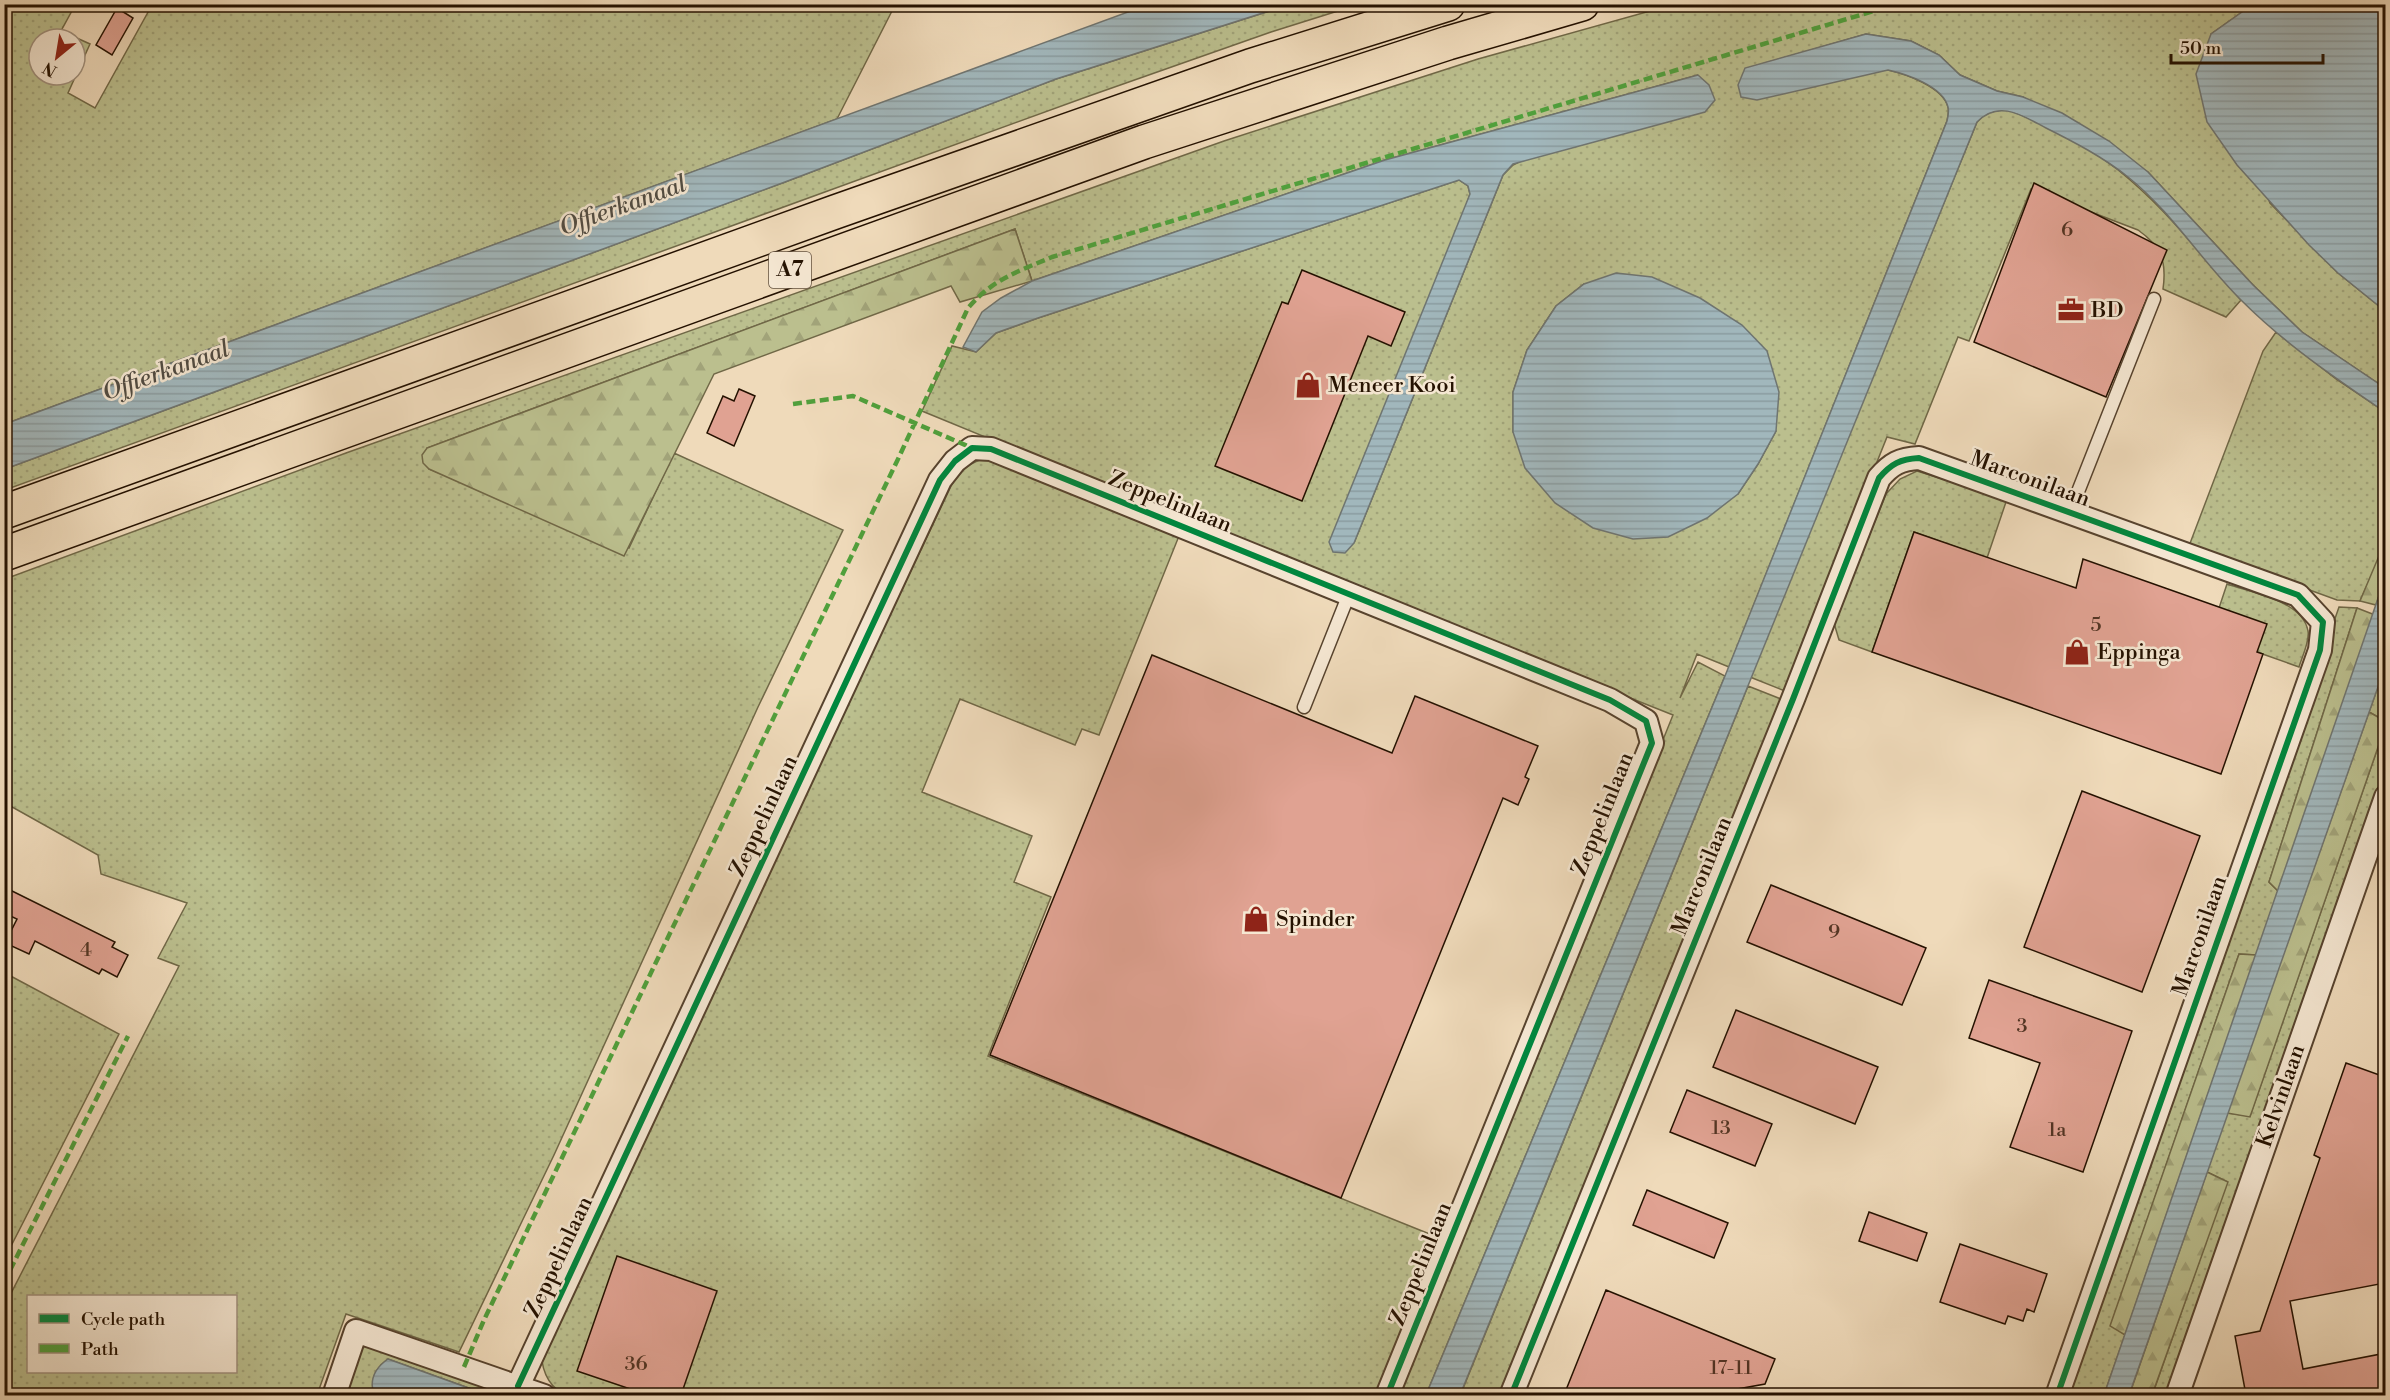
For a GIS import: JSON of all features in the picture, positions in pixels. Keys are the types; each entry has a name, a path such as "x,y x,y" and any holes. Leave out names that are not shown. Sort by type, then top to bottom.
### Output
{"highway":[{"name":"A7","path":"4,512 846,208 1250,66 1448,4"},
{"name":"A7","path":"4,554 1144,142 1470,36 1582,4"}],"street":[{"name":"Zeppelinlaan","path":"518,1386 937,487 955,461 972,448 991,449 1349,594 1610,700 1646,721 1652,743 1387,1395"},
{"name":"Marconilaan","path":"1511,1395 1793,699 1879,478 1890,465 1905,458 1919,458 2298,595 2323,622 2320,650 2057,1395"},
{"name":"Kelvinlaan","path":"2177,1395 2385,797"},
{"path":"334,1395 356,1331 544,1395"}],"lane":[{"path":"2070,512 2154,299"},
{"path":"1304,707 1349,594"}],"green space":[{"path":"69,4 74,7 63,27 27,27 27,87 71,87 68,93 95,108 152,5 895,5 837,119 5,424 5,5"},
{"path":"1675,4 2252,5 2211,34 2270,203 2338,273 2385,311 2385,388 2302,332 2253,285 2148,172 2023,97 1997,91 1960,75 1939,55 1911,41 1866,34 1745,69 1888,70 1896,72 1923,82 1939,93 1948,107 1947,121 1729,667 1697,654 1680,698 1698,662 1725,676 1426,1395 1399,1395 1673,715 1313,572 922,411 952,346 976,352 996,333 1038,318 1459,180 1468,186 1470,194 1354,543 1503,175 1513,165 1698,75 1385,160 1032,281 1015,229 427,448 429,469 629,548 674,453 843,530 758,707 554,1155 459,1352 346,1314 317,1395 5,1395 4,1307 179,966 158,958 187,903 101,874 98,855 5,803 5,579 346,453 1224,141 1478,59","holes":["1584,284 1776,431 1738,494 1513,432 1513,392 1527,350 1556,306"]},
{"path":"1288,5 1357,5 1271,32 1089,96 5,490 5,469 785,182 1056,79"},
{"path":"2006,109 2071,139 2117,169 2173,222 2241,300 2226,317 2163,289 2164,270 2161,255 2146,236 2138,230 2031,189 1969,341 1958,337 1915,444 1887,437 1785,691 1750,677 1977,122 1986,113"},
{"path":"1015,229 1032,281 960,302 951,286 714,374 624,556 429,469 423,463 422,455 427,448"},
{"path":"2276,332 2336,379 2385,412 2385,545 2360,601 2337,600 2189,546 2263,351"},
{"path":"987,458 1179,536 1099,735 1082,729 1075,745 960,699 922,792 1032,836 1014,882 1051,897 988,1056 1432,1235 1427,1246 1436,1250 1378,1395 569,1396 562,1393 548,1379 541,1352 952,484 966,467"},
{"path":"1917,471 2007,499 1987,558 1914,532 1872,652 1839,640 1834,623 1886,494 1900,479"},
{"path":"2384,544 2385,578 2376,605 2360,601"},
{"path":"2227,584 2263,595 2297,612 2308,631 2307,644 2299,667 2257,652 2219,608"},
{"path":"2339,607 2357,608 2269,882 2278,891 2256,955 2239,954 2111,1325 2125,1335 2104,1395 2065,1396"},
{"path":"2357,608 2375,615 2278,891 2269,882"},
{"path":"2385,667 2385,721 2369,712"},
{"path":"1748,686 1781,699 1499,1395 1460,1396"},
{"path":"2369,712 2385,721 2385,727 2250,1117 2227,1113"},
{"path":"2385,727 2385,768 2169,1395 2152,1396 2227,1182 2207,1172 2227,1113 2250,1116"},
{"path":"2239,954 2256,955 2125,1335 2110,1326"},
{"path":"5,973 119,1034 5,1258"},
{"path":"2207,1172 2228,1182 2152,1395 2129,1396"},
{"path":"364,1344 521,1395 488,1395 388,1359 375,1375 374,1395 348,1395 348,1382 352,1368"}],"water":[{"name":"Offierkanaal","path":"1147,5 1288,5 1056,79 785,182 5,469 5,424"},
{"path":"2252,5 2385,5 2385,311 2338,273 2309,245 2237,165 2207,122 2196,74 2211,34"},
{"path":"1866,34 1911,41 1939,55 1960,75 1997,91 2023,97 2062,113 2109,141 2148,172 2253,285 2302,332 2385,388 2385,412 2311,360 2258,317 2227,286 2173,221 2128,177 2078,144 2020,115 2011,112 1994,112 1985,115 1977,122 1460,1395 1426,1395 1725,676 1948,116 1945,100 1932,87 1914,78 1888,70 1757,100 1741,97 1738,85 1745,68"},
{"path":"1698,75 1709,85 1715,100 1705,112 1513,164 1503,175 1354,543 1345,553 1333,552 1329,542 1470,194 1468,186 1459,180 1038,318 996,333 976,352 963,347 982,312 1001,298 1032,281 1385,160"},
{"path":"1616,273 1652,277 1700,298 1742,325 1767,351 1779,392 1776,431 1738,494 1707,518 1668,537 1633,539 1593,528 1555,503 1525,468 1513,432 1513,392 1527,350 1556,306 1584,284"},
{"path":"2385,578 2385,667 2129,1395 2104,1395"},
{"path":"388,1359 488,1395 374,1395 372,1384 374,1375"}],"building":[{"path":"117,8 133,18 112,55 96,45"},
{"path":"2034,183 2167,250 2106,397 1974,342"},
{"path":"1302,270 1405,312 1391,346 1368,336 1302,501 1215,466 1282,302 1288,304"},
{"path":"739,389 755,396 734,446 707,433 723,396 734,401"},
{"path":"1914,532 2076,588 2083,559 2267,624 2257,652 2263,654 2221,774 1872,652"},
{"path":"1152,655 1392,753 1415,696 1538,746 1525,777 1529,779 1518,805 1503,798 1341,1198 990,1055"},
{"path":"2082,791 2200,836 2142,992 2024,947"},
{"path":"1771,885 1926,948 1902,1005 1747,942"},
{"path":"4,887 115,942 112,947 128,955 117,977 102,969 99,974 35,941 29,954 5,943 17,919 4,913"},
{"path":"1989,980 2132,1031 2083,1172 2010,1147 2040,1063 1969,1038"},
{"path":"1736,1010 1878,1067 1855,1124 1713,1067"},
{"path":"2346,1063 2385,1077 2385,1283 2290,1301 2303,1369 2381,1354 2385,1395 2246,1395 2235,1336 2260,1331 2320,1158 2314,1155"},
{"path":"1687,1090 1772,1124 1755,1166 1670,1132"},
{"path":"1647,1190 1728,1223 1714,1258 1633,1225"},
{"path":"1869,1212 1927,1233 1917,1261 1859,1241"},
{"path":"1960,1244 2047,1274 2034,1312 2027,1309 2023,1321 2008,1316 2005,1324 1940,1302"},
{"path":"617,1256 717,1291 681,1395 648,1395 577,1371"},
{"path":"1606,1290 1775,1359 1765,1384 1704,1395 1688,1395 1664,1389 1662,1395 1564,1395"}],"marked path":[{"path":"464,1367 484,1320 899,457 968,308 977,298 1006,277 1052,257 1887,7 1906,4"},
{"path":"793,404 853,396 972,448"},
{"path":"4,1282 128,1036"}],"cycle path":[{"path":"518,1386 940,480 955,461 972,448 991,449 1610,700 1646,721 1652,743 1387,1396"},
{"path":"1511,1396 1793,699 1879,478 1896,463 1919,458 2298,595 2323,622 2320,650 2057,1396"}],"place":[{"name":"BD","path":"2071,310"},
{"name":"Meneer Kooi","path":"1308,385"},
{"name":"Eppinga","path":"2077,652"},
{"name":"Spinder","path":"1256,919"}]}
